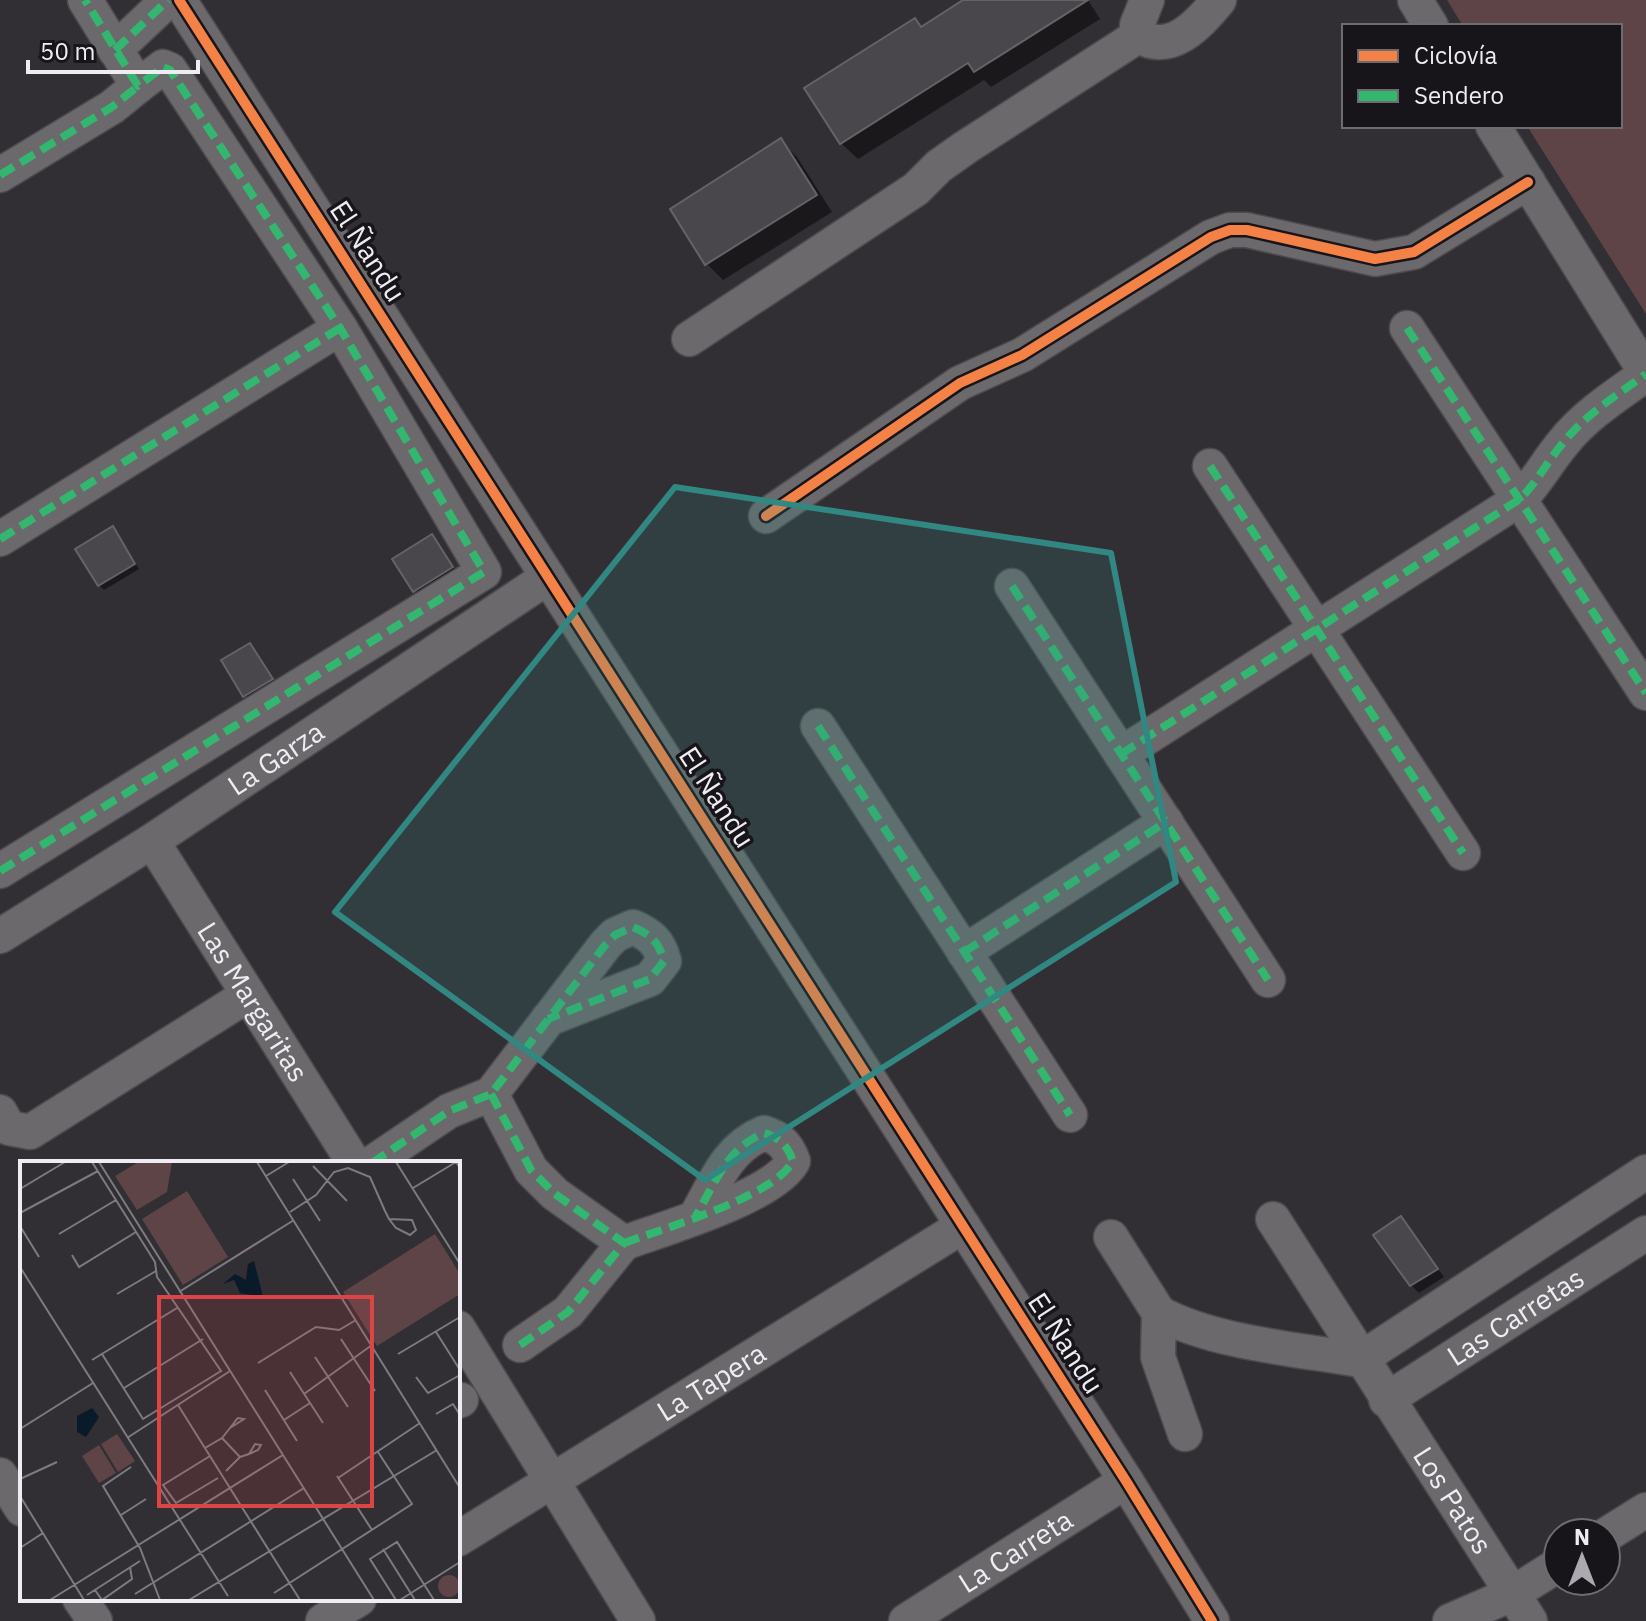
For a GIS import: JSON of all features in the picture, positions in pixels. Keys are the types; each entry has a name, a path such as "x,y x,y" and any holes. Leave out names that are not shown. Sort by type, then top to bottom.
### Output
{"street":[{"path":"115,50 168,0"},
{"name":"El Ñandu","path":"179,0 1126,1481 1212,1621"},
{"path":"1138,36 1137,25 1147,0"},
{"path":"1138,36 1151,44 1170,43 1201,21 1219,0"},
{"path":"1415,0 1430,24"},
{"path":"88,1 138,86"},
{"path":"689,339 916,189 939,166 966,147 1138,36"},
{"path":"0,175 112,107 163,67 170,70 340,328 484,572 0,871"},
{"path":"1121,754 1520,499 1581,423 1646,374 1494,128"},
{"path":"766,516 960,383 1022,355 1211,237 1230,230 1247,230 1375,259 1394,258 1414,252 1528,182"},
{"path":"0,539 340,328"},
{"path":"1407,328 1646,693"},
{"path":"1210,466 1463,853"},
{"name":"La Garza","path":"0,936 152,841 548,577"},
{"path":"1012,586 1268,980"},
{"path":"818,726 1070,1115"},
{"path":"964,952 1166,822"},
{"name":"Las Margaritas","path":"152,841 353,1161"},
{"path":"0,1112 9,1128 30,1132 248,995"},
{"path":"375,1161 449,1111 491,1094 548,1019"},
{"path":"491,1094 531,1170 555,1194 624,1243"},
{"path":"1111,1237 1159,1313 1175,1322 1260,1343 1373,1380 1646,1172"},
{"path":"520,1345 568,1312 624,1243 696,1216"},
{"name":"Los Patos","path":"1273,1219 1373,1380 1521,1607"},
{"name":"La Tapera","path":"460,1538 963,1226"},
{"name":"Las Carretas","path":"1373,1380 1646,1233"},
{"path":"1159,1313 1158,1357 1185,1434"},
{"path":"460,1331 638,1621"},
{"path":"0,1475 20,1506"},
{"name":"La Carreta","path":"906,1621 1126,1481"},
{"path":"1622,1525 1646,1510"},
{"path":"1450,1621 1521,1607 1542,1583"},
{"path":"81,1601 95,1621"},
{"path":"323,1621 356,1601"}],"highlighted area":[{"path":"675,487 1111,553 1176,882 705,1180 335,912"}],"shaded area":[{"path":"1447,0 1646,0 1646,314 1528,128 1622,128 1622,24 1462,24"}],"building":[{"path":"963,0 1088,0 974,72 968,63 840,144 804,88 915,18 921,27"},
{"path":"781,138 817,195 705,265 670,209"},
{"path":"113,526 135,564 98,586 75,549"},
{"path":"432,534 453,567 413,592 392,559"},
{"path":"250,643 273,679 243,697 221,660"},
{"path":"1401,1216 1438,1269 1410,1286 1373,1235"}],"marked path":[{"path":"0,871 484,572 340,328 170,70 163,67 138,86 85,0"},
{"path":"115,50 168,0"},
{"path":"0,175 112,107 138,86"},
{"path":"0,539 340,328"},
{"path":"1407,328 1646,693"},
{"path":"1121,754 1520,499 1581,423 1646,374"},
{"path":"1210,466 1463,853"},
{"path":"1012,586 1268,980"},
{"path":"818,726 1070,1115"},
{"path":"964,952 1166,822"},
{"path":"633,927 657,944 664,961 650,979 549,1019 615,935 633,927"},
{"path":"375,1161 449,1111 491,1094 549,1019"},
{"path":"491,1094 531,1170 555,1194 624,1243 568,1312 520,1345"},
{"path":"624,1243 717,1210 765,1186 793,1161 785,1146 764,1133 740,1148 723,1168 696,1216"}],"cycle path":[{"path":"179,0 1126,1481 1212,1621"},
{"path":"766,516 960,383 1022,355 1211,237 1230,230 1247,230 1375,259 1414,252 1528,182"}]}
